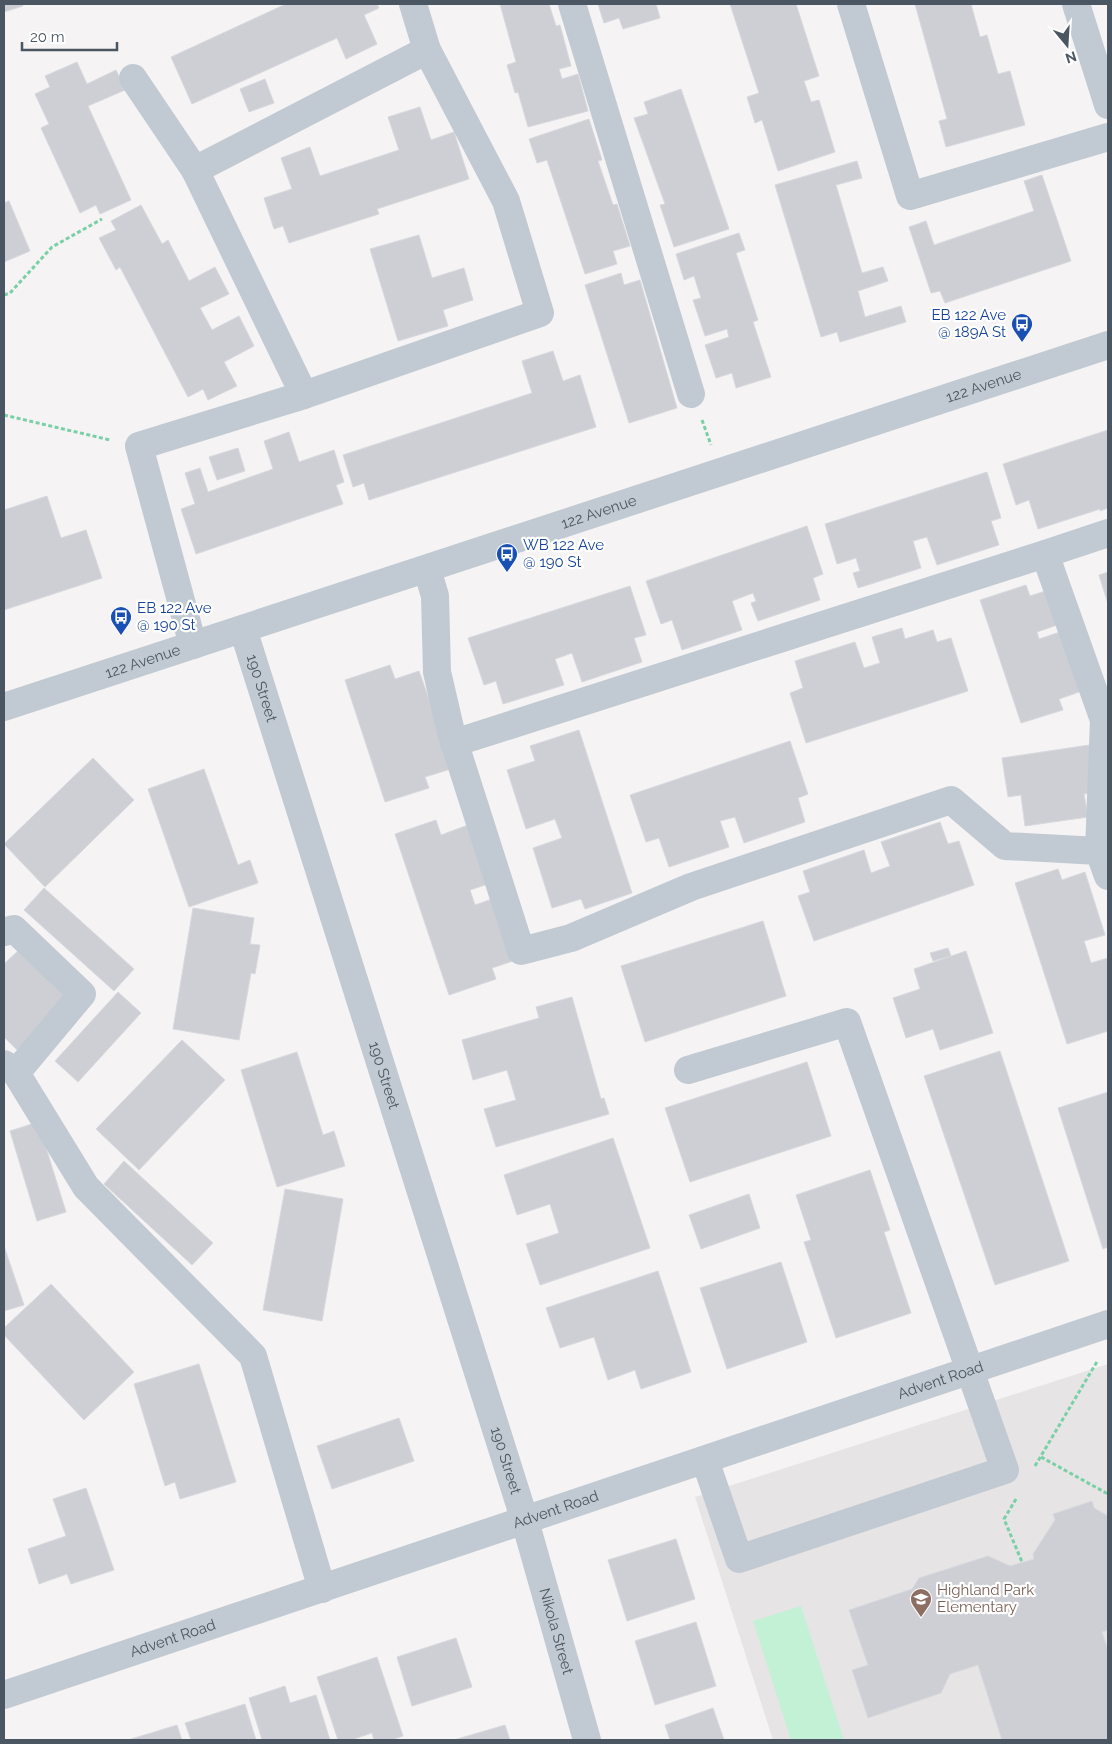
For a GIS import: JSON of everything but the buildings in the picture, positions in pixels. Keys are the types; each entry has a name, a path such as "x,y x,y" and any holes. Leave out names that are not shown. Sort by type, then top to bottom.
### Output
{"street":[{"path":"193,645 139,446 304,395 540,313 506,201 427,50 413,4"},
{"path":"572,4 691,394"},
{"path":"851,4 910,196 1108,137"},
{"path":"1076,4 1108,105"},
{"path":"195,170 427,50"},
{"path":"133,78 195,170 304,395"},
{"name":"122 Avenue","path":"4,707 1108,346"},
{"path":"454,743 1108,534"},
{"path":"1045,554 1104,720 1099,851 1108,876"},
{"path":"426,569 435,596 437,672 454,743 521,951 570,938 691,887 951,800 1005,846 1099,851"},
{"name":"190 Street","path":"243,629 525,1521"},
{"path":"4,932 14,928 82,994 10,1069 86,1186 253,1356 322,1589"},
{"path":"688,1070 847,1022 969,1371 1015,1476 738,1559 705,1460"},
{"name":"Advent Road","path":"4,1695 1099,1327"},
{"name":"Nikola Street","path":"525,1521 587,1740"}],"path":[{"path":"4,295 10,293 52,246 102,219"},
{"path":"691,394 707,433 720,473"},
{"path":"4,415 139,446"},
{"path":"1022,1562 1004,1519 1015,1476 1041,1457 1098,1360 1099,1327"},
{"path":"1041,1457 1108,1494"}],"shaded area":[{"name":"Highland Park Elementary","path":"1108,1364 1108,1740 773,1740 695,1497"}],"green space":[{"path":"801,1606 844,1740 791,1740 753,1621"}],"place":[{"name":"EB 122 Ave @ 189A St","path":"1022,343"},
{"name":"WB 122 Ave @ 190 St","path":"507,573"},
{"name":"EB 122 Ave @ 190 St","path":"121,636"},
{"name":"Highland Park Elementary","path":"921,1618"}]}
